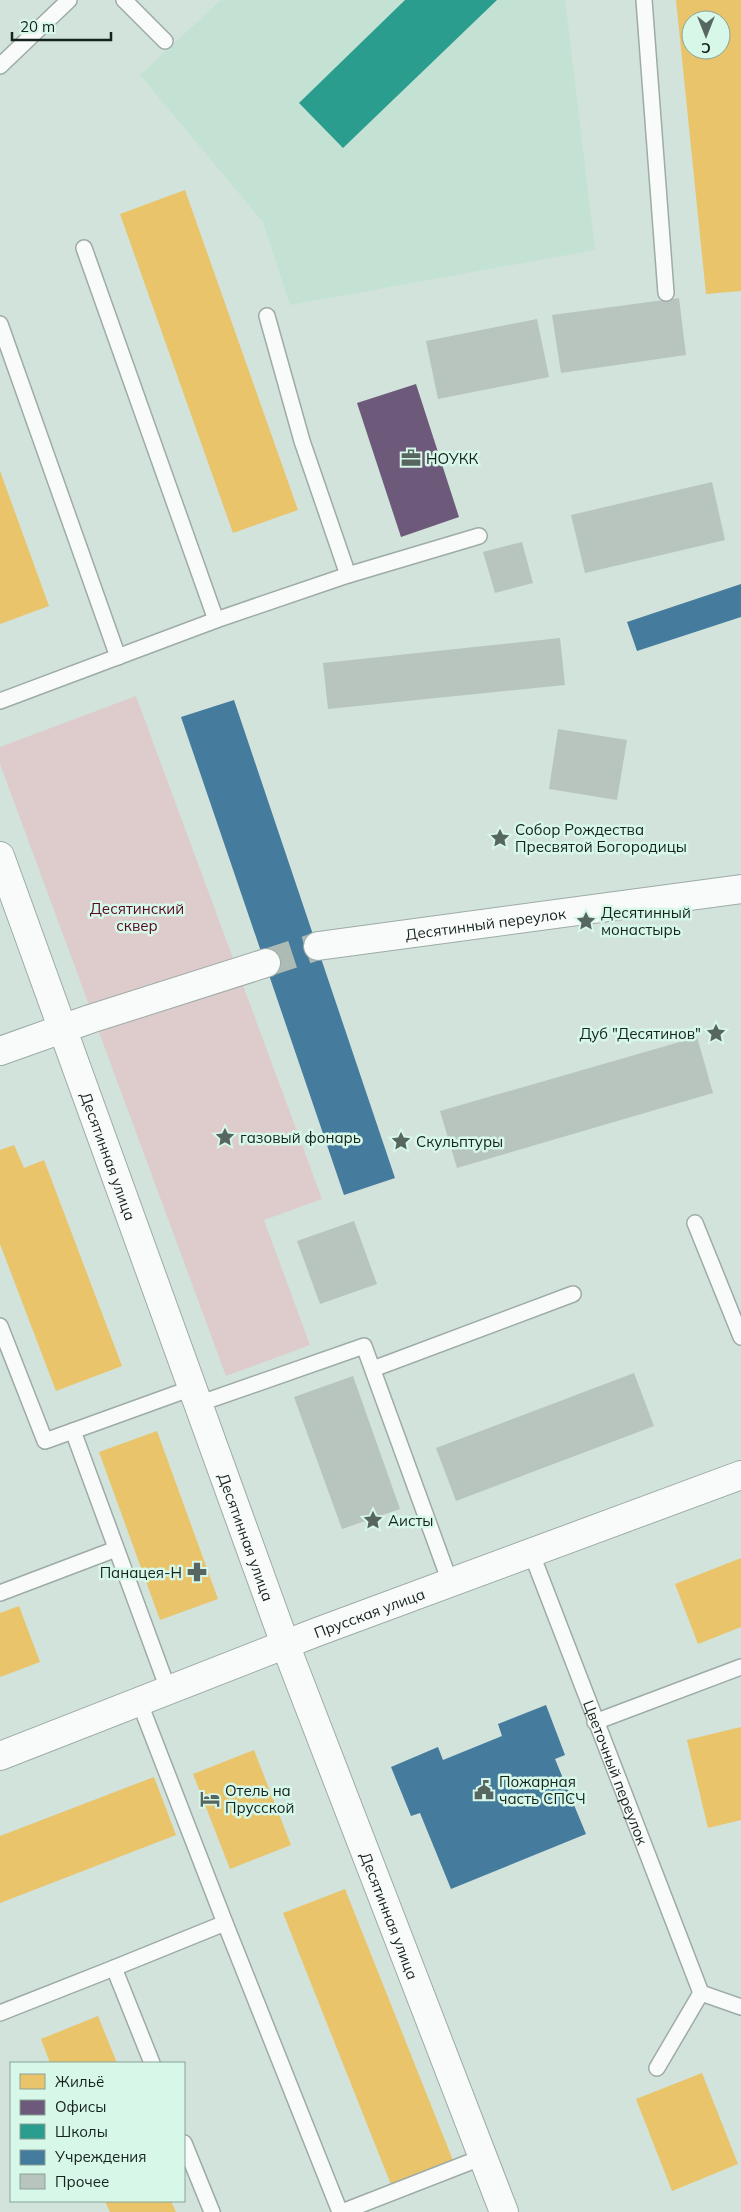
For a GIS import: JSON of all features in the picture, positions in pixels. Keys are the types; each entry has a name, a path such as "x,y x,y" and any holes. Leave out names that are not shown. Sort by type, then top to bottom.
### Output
{"street":[{"name":"Десятинная улица","path":"0,856 285,1644 504,2212"},
{"name":"Десятинный переулок","path":"318,946 741,889"},
{"path":"0,1051 62,1028 266,963"},
{"name":"Прусская улица","path":"0,1756 285,1644 741,1475"}],"lane":[{"path":"0,66 69,0"},
{"path":"124,0 165,41"},
{"path":"644,0 666,292"},
{"path":"84,248 216,620"},
{"path":"267,316 302,441 348,576"},
{"path":"0,324 118,657"},
{"path":"0,701 216,620 348,576 478,536"},
{"path":"695,1223 741,1337"},
{"path":"373,1370 573,1294"},
{"path":"0,1326 45,1441 73,1431 364,1346 450,1582"},
{"path":"73,1431 168,1689"},
{"path":"0,1593 116,1549"},
{"name":"Цветочный переулок","path":"531,1552 701,1993"},
{"path":"595,1722 741,1667"},
{"path":"140,1701 225,1923 341,2212 483,2157"},
{"path":"0,2013 225,1923"},
{"path":"114,1968 152,2062"},
{"path":"657,2068 701,1993 741,2007"},
{"path":"185,2144 212,2212"}],"shaded area":[{"path":"221,0 565,0 595,250 290,305 263,222 140,75"}],"green space":[{"name":"Десятинский сквер","path":"136,696 322,1199 264,1220 310,1345 226,1376 0,764 0,747"}],"building: Жильё":[{"path":"676,0 741,0 741,291 706,294 682,60 731,60 731,10 681,10 681,49"},
{"path":"185,190 298,510 233,533 120,214"},
{"path":"0,471 49,606 0,624"},
{"path":"14,1145 24,1168 44,1160 122,1366 56,1391 0,1244 0,1150"},
{"path":"157,1431 218,1599 160,1620 99,1452"},
{"path":"741,1558 741,1627 698,1644 675,1584"},
{"path":"19,1606 40,1662 0,1677 0,1613"},
{"path":"741,1727 741,1820 708,1828 687,1740"},
{"path":"254,1750 291,1845 230,1869 193,1774"},
{"path":"154,1777 176,1835 0,1903 0,1836"},
{"path":"345,1889 454,2163 392,2187 283,1913"},
{"path":"98,2016 117,2062 50,2062 41,2039"},
{"path":"702,2073 738,2164 672,2191 636,2099"},
{"path":"105,2202 171,2202 176,2212 110,2212"}],"building: Офисы":[{"path":"416,384 459,517 401,537 357,403"}],"building: Школы":[{"path":"405,0 497,0 343,148 299,103"}],"building: Учреждения":[{"path":"741,584 741,617 637,651 627,622"},
{"path":"234,700 395,1178 344,1195 181,717"},
{"name":"Пожарная часть СПСЧ","path":"546,1705 565,1755 555,1759 586,1834 451,1889 420,1813 411,1816 391,1767 438,1747 443,1760 502,1736 498,1724"}],"building: Прочее":[{"path":"679,298 686,355 561,373 552,315"},
{"path":"537,319 549,377 438,399 426,341"},
{"path":"712,482 725,540 585,573 571,515"},
{"path":"522,542 533,583 495,593 483,552"},
{"path":"560,638 565,685 328,709 323,663"},
{"path":"558,729 627,740 617,800 549,789"},
{"path":"697,1037 713,1093 457,1168 440,1111"},
{"path":"354,1221 377,1284 320,1304 297,1241"},
{"path":"634,1373 654,1426 456,1501 436,1448"},
{"path":"353,1376 400,1509 342,1529 294,1397"}],"tunnel":[{"path":"266,963 318,946"}],"place":[{"name":"НОУКК","path":"411,458"},
{"name":"Собор Рождества Пресвятой Богородицы","path":"500,838"},
{"name":"Десятинный монастырь","path":"586,921"},
{"name":"Дуб \"Десятинов\"","path":"716,1033"},
{"name":"газовый фонарь","path":"225,1137"},
{"name":"Скульптуры","path":"401,1141"},
{"name":"Аисты","path":"373,1520"},
{"name":"Панацея-Н","path":"197,1572"},
{"name":"Пожарная часть СПСЧ","path":"484,1790"},
{"name":"Отель на Прусской","path":"210,1799"}]}
